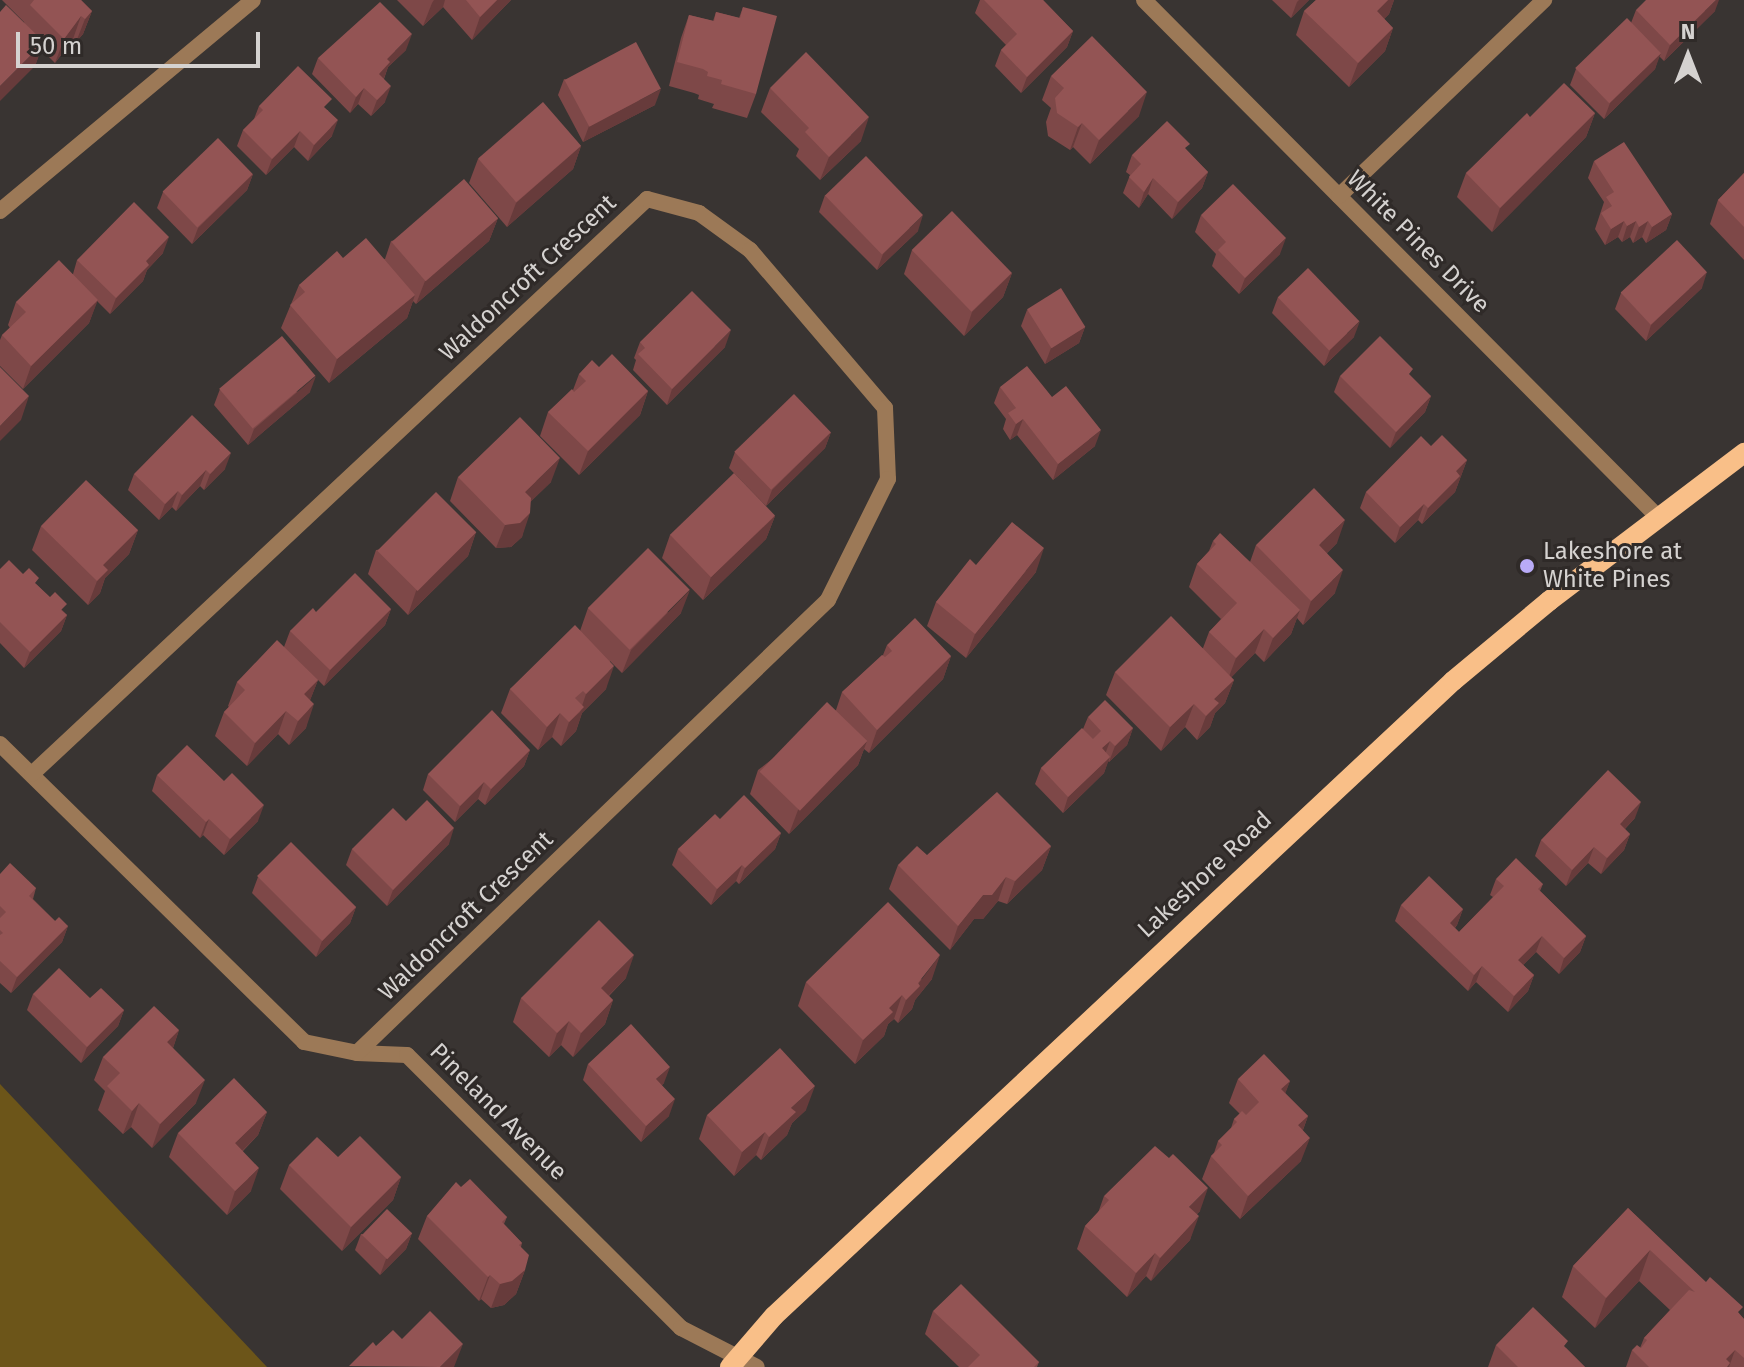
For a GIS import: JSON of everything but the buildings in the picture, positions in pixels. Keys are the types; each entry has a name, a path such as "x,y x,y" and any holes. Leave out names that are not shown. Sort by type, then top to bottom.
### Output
{"main road":[{"name":"Lakeshore Road","path":"742,1364 785,1306 1441,692 1549,601 1744,453"}],"street":[{"path":"0,211 253,0"},
{"name":"White Pines Drive","path":"1144,0 1658,517"},
{"path":"1339,196 1544,0"},
{"name":"Waldoncroft Crescent","path":"32,774 647,199 699,213 750,250 885,408 888,479 828,600 357,1053"},
{"name":"Pineland Avenue","path":"0,744 304,1042 357,1053 407,1055 681,1328 742,1364"}],"shaded area":[{"path":"0,1084 267,1367 0,1367"}],"place":[{"name":"Lakeshore at White Pines","path":"1527,566"}]}
